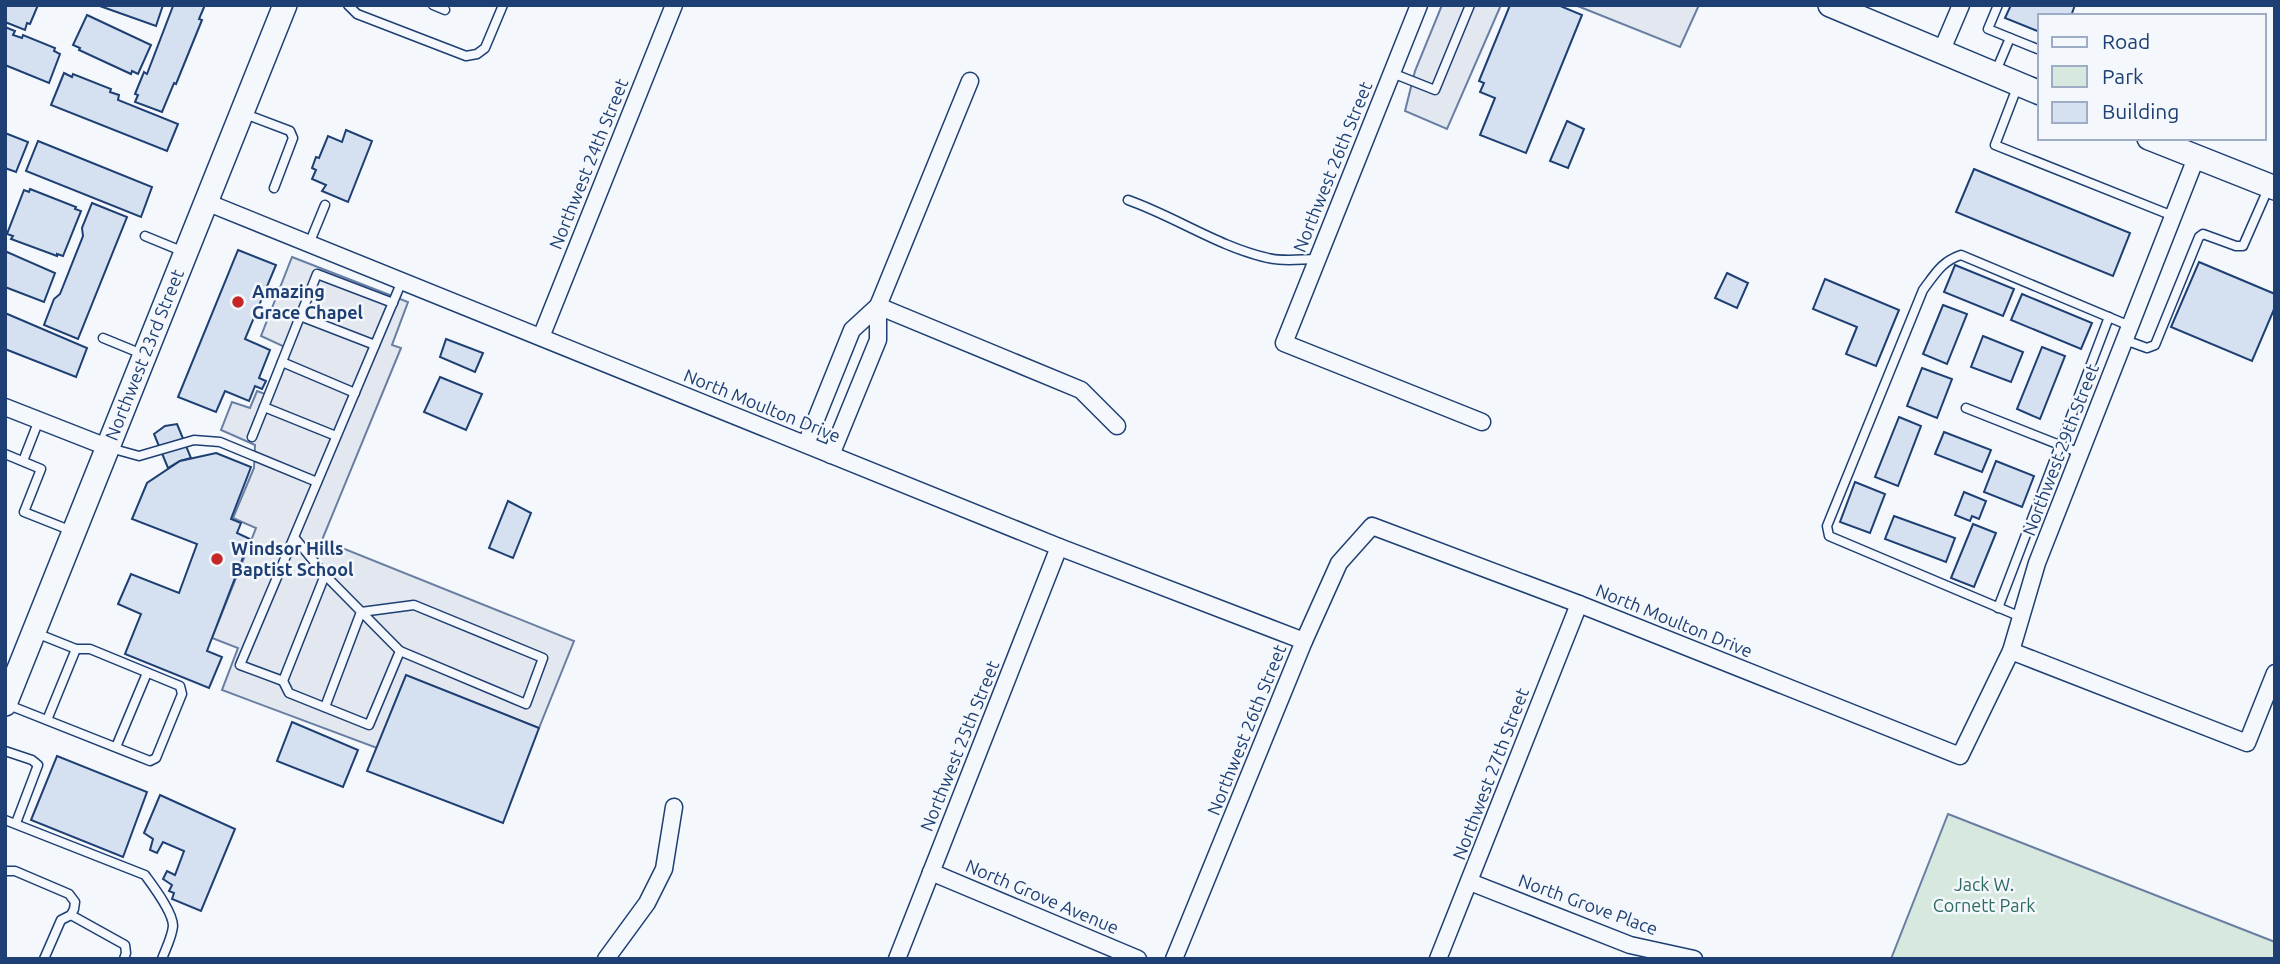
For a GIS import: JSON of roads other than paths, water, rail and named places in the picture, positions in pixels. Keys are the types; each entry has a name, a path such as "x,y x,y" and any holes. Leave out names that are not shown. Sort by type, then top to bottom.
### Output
{"main road":[{"name":"Northwest 23rd Street","path":"5,704 285,5"},
{"path":"1830,5 2034,88"},
{"path":"2154,140 2272,187"}],"street":[{"name":"Northwest 24th Street","path":"541,337 674,5"},
{"name":"Northwest 26th Street","path":"1419,5 1284,342 1482,422"},
{"path":"1941,52 1961,5"},
{"path":"831,455 878,340 878,306 970,80"},
{"name":"Northwest 29th Street","path":"1960,756 2011,651 2037,564 2196,158"},
{"name":"North Moulton Drive","path":"206,202 1059,547 1304,641"},
{"path":"806,444 852,330 878,306"},
{"path":"878,306 1081,390 1117,426"},
{"path":"836,369 862,379"},
{"path":"5,407 107,447"},
{"name":"North Moulton Drive","path":"1372,526 1579,604 1960,756"},
{"name":"Northwest 26th Street","path":"1174,959 1304,641 1339,564 1372,526"},
{"name":"Northwest 25th Street","path":"897,959 1059,547"},
{"name":"Northwest 27th Street","path":"1438,959 1579,604"},
{"path":"2011,651 2247,743 2275,673"},
{"path":"606,959 647,903 664,869 674,807"},
{"name":"North Grove Avenue","path":"931,872 1138,959"},
{"name":"North Grove Place","path":"1469,882 1630,945 1694,959"}],"lane":[{"path":"348,5 357,14 466,56 477,54 485,48 503,5"},
{"path":"433,5 445,10"},
{"path":"1392,73 1435,90 1469,5"},
{"path":"1998,5 1988,29 2038,49"},
{"path":"1995,74 2010,38"},
{"path":"2034,88 1995,145 2173,216"},
{"path":"242,113 290,131 293,138 274,188"},
{"path":"2021,617 1829,536 1827,526 1923,290 1941,265 1950,258 1961,255 2109,317 2147,348 2155,345 2199,237 2203,234 2243,246 2272,187"},
{"path":"1128,200 1152,208 1247,252 1271,259 1317,259"},
{"path":"309,244 325,205"},
{"path":"145,236 186,253"},
{"path":"252,437 317,274 393,303"},
{"path":"400,651 369,724 289,693 282,681 240,665 402,281"},
{"path":"300,316 375,345"},
{"path":"1998,608 2109,317"},
{"path":"103,338 145,355"},
{"path":"282,362 355,393"},
{"path":"264,407 336,436"},
{"path":"1966,408 2080,453"},
{"path":"23,461 39,420"},
{"path":"107,447 139,456 194,440 220,442 317,482"},
{"path":"5,454 41,468 24,512 74,532"},
{"path":"294,537 325,575 361,612 400,651 526,704 543,658 414,605 361,612"},
{"path":"282,681 325,575"},
{"path":"325,707 361,612"},
{"path":"5,704 150,761 156,758 182,694 180,686 90,649 76,649 33,632"},
{"path":"47,720 76,649"},
{"path":"116,747 147,673"},
{"path":"5,751 33,760 38,765 16,823"},
{"path":"5,820 145,875 173,923 162,959"},
{"path":"5,871 15,871 69,894 75,902 71,915 61,920 44,959"},
{"path":"71,915 125,945 124,959"}],"place":[{"name":"Amazing Grace Chapel","path":"238,302"},
{"name":"Windsor Hills Baptist School","path":"217,559"}],"park label":[{"name":"Jack W. Cornett Park","path":"1984,896"}]}
